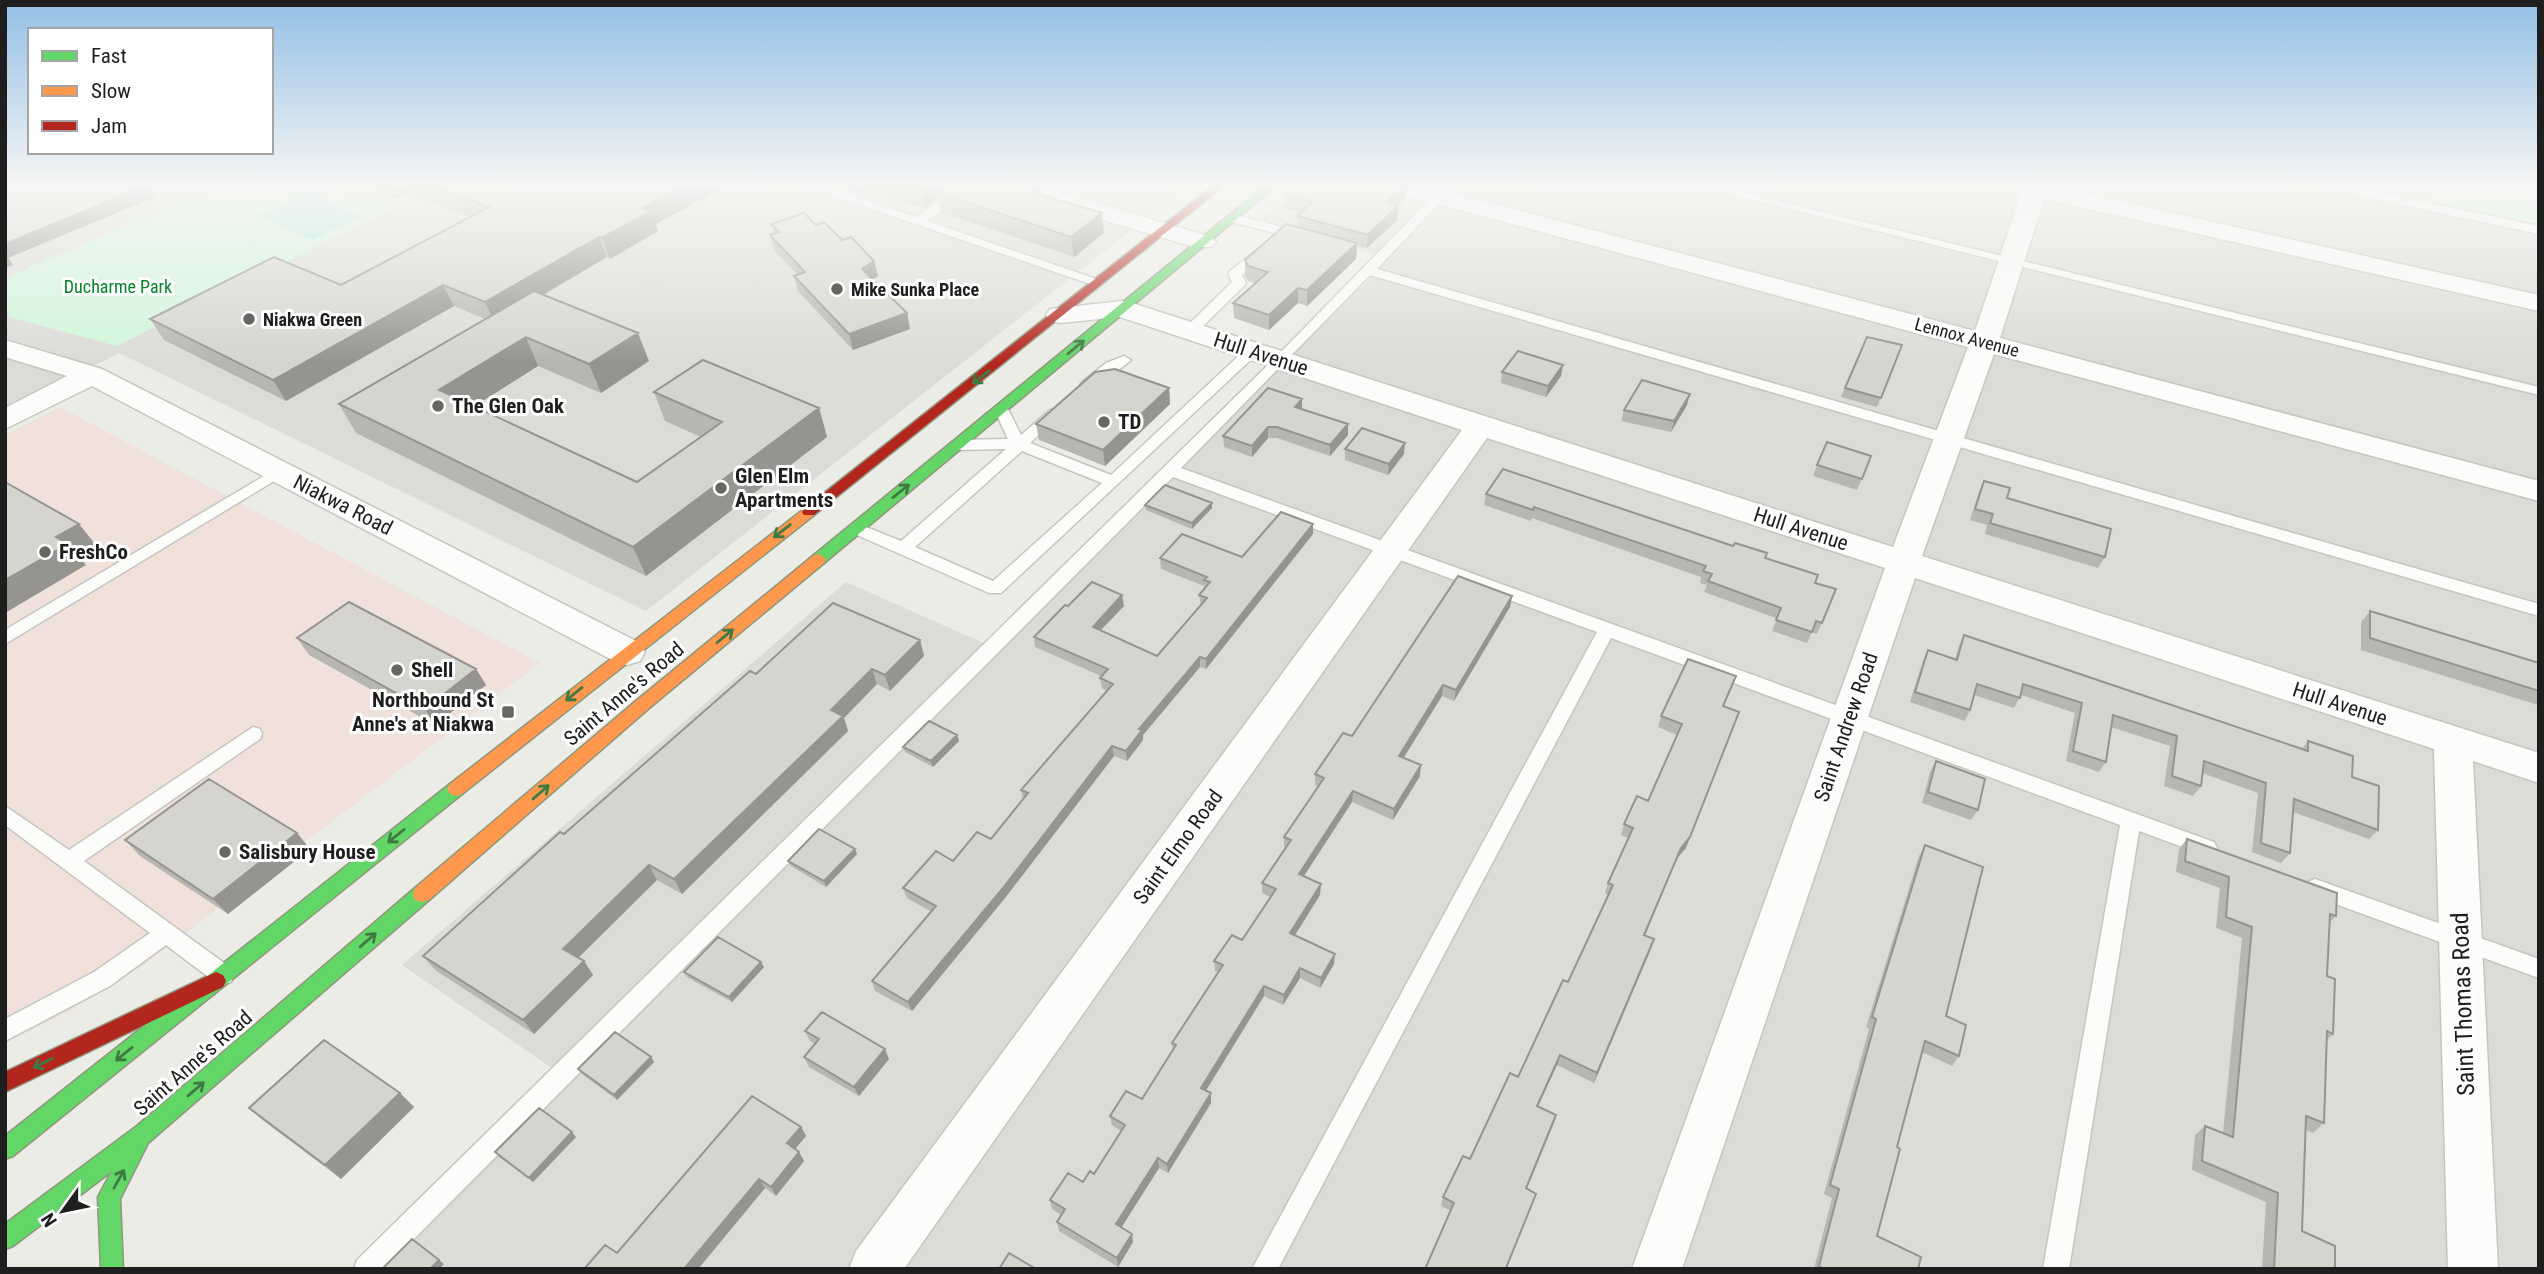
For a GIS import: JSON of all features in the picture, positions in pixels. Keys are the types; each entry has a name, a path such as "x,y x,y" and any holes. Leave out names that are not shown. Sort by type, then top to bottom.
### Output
{"main road":[{"name":"Saint Anne's Road","path":"5,1238 144,1133 652,667 942,409 1145,244"},
{"name":"Saint Anne's Road","path":"5,1149 219,978 652,667 856,528 1200,244"},
{"path":"942,409 940,422 943,433 957,445"},
{"path":"5,1082 219,978"},
{"path":"112,1269 109,1197 144,1133"}],"street":[{"name":"Lennox Avenue","path":"1638,244 2539,491"},
{"name":"Saint Andrew Road","path":"1657,1269 1983,341 2014,244"},
{"path":"2283,244 2539,303"},
{"name":"Hull Avenue","path":"1060,315 1122,309 2539,768"},
{"name":"Niakwa Road","path":"5,348 93,375 652,667"},
{"path":"5,420 93,375"},
{"name":"Saint Elmo Road","path":"874,1269 1481,425"},
{"name":"Saint Thomas Road","path":"2453,740 2473,1269"}],"lane":[{"path":"985,244 1098,282"},
{"path":"1190,331 1239,284 1235,274 1273,244"},
{"path":"856,528 995,589 1113,482 1266,356 1387,244"},
{"path":"1942,244 2539,391"},
{"path":"1370,261 1947,438 2539,610"},
{"path":"366,1269 1170,470 1266,356"},
{"path":"903,549 1101,373 1124,360"},
{"path":"1001,409 1018,444"},
{"path":"957,445 1018,444 1113,482"},
{"path":"1170,470 2220,853"},
{"path":"5,638 279,472"},
{"path":"1265,1269 1606,629"},
{"path":"69,861 253,734"},
{"path":"5,814 219,978"},
{"path":"2056,1269 2131,820"},
{"path":"2296,881 2539,969"},
{"path":"5,1031 102,979 165,934"}],"shaded area":[{"path":"5,244 1113,244 646,611 119,353 5,411"},
{"path":"344,244 451,244 360,294 298,268"},
{"path":"659,244 745,244 747,256 757,268 742,277 760,285 717,311 615,270"},
{"path":"873,244 930,244 914,258"},
{"path":"932,244 1017,244 1073,263 1062,277 1040,279"},
{"path":"1341,244 2539,244 2539,1269 381,1269 568,1079 402,965 846,582 999,650 1389,259"},
{"path":"60,407 540,663 144,965 66,1013 5,1043 5,435"}],"green space":[{"name":"Ducharme Park","path":"82,244 321,244 117,346 5,316 5,278"}],"building":[{"path":"418,244 586,244 485,302 443,285 273,380 150,319 274,257 341,285"},
{"name":"Mike Sunka Place","path":"779,244 858,244 874,261 862,269 907,313 849,334 794,276 805,272"},
{"path":"1263,244 1355,244 1307,290 1298,288 1269,315 1233,303 1268,272 1248,266 1245,260"},
{"path":"534,291 638,333 589,364 526,337 439,390 637,482 722,422 654,392 703,360 819,408 633,547 339,404"},
{"path":"1867,337 1902,345 1881,398 1845,388"},
{"path":"1518,351 1563,365 1548,386 1502,372"},
{"name":"TD","path":"1115,369 1169,388 1103,450 1036,424 1095,372"},
{"path":"1642,380 1690,394 1674,421 1624,410"},
{"path":"1268,388 1302,399 1295,407 1348,424 1330,445 1277,427 1268,427 1252,446 1223,436"},
{"path":"1362,428 1405,443 1389,464 1345,449"},
{"path":"1827,442 1871,456 1862,479 1817,465"},
{"path":"1503,469 1733,546 1735,543 1767,553 1765,558 1818,575 1815,583 1836,589 1822,623 1816,621 1812,632 1776,620 1781,608 1708,581 1712,574 1703,571 1706,566 1534,507 1533,510 1486,494"},
{"path":"1984,481 2010,488 2007,498 2111,529 2105,557 1990,523 1993,514 1975,509"},
{"path":"5,482 79,524 56,537 68,544 5,580"},
{"path":"1165,485 1212,503 1192,523 1145,505"},
{"path":"1281,512 1313,524 1206,659 1200,657 1139,729 1142,730 1126,751 1112,746 1003,888 908,1002 872,981 936,906 903,888 936,851 953,861 977,832 991,839 1028,793 1021,790 1113,684 1100,678 1108,669 1034,637 1092,582 1122,595 1093,627 1157,656 1207,598 1199,595 1210,582 1204,580 1207,577 1160,558 1182,534 1242,557"},
{"path":"1458,576 1512,596 1456,690 1443,685 1399,756 1421,765 1394,809 1353,791 1299,874 1321,884 1290,933 1335,954 1321,978 1300,968 1284,995 1264,986 1201,1088 1211,1093 1167,1164 1158,1158 1116,1224 1132,1234 1117,1258 1057,1222 1065,1209 1050,1200 1068,1173 1083,1182 1090,1171 1094,1174 1125,1125 1110,1116 1126,1091 1142,1099 1176,1045 1172,1043 1223,965 1214,961 1232,935 1242,940 1276,889 1262,883 1291,840 1284,837 1324,778 1315,774 1343,733 1352,736"},
{"name":"Shell","path":"349,602 476,669 425,709 297,638"},
{"path":"833,603 920,640 885,675 872,669 831,710 843,716 674,879 649,865 563,949 584,961 523,1020 423,956 560,832 564,834 750,671 756,674"},
{"path":"2370,611 2539,663 2539,691 2370,638"},
{"path":"1964,635 2308,751 2308,741 2353,756 2352,777 2379,786 2378,830 2294,799 2290,853 2261,843 2266,783 2204,761 2201,786 2172,776 2177,736 2113,715 2106,762 2073,751 2082,703 2023,684 2020,698 1977,684 1970,710 1915,692 1928,650 1957,660"},
{"path":"1688,659 1736,676 1723,706 1739,712 1690,837 1681,848 1644,935 1654,939 1597,1073 1560,1055 1537,1106 1556,1115 1526,1188 1536,1194 1506,1268 1508,1269 1425,1269 1454,1203 1443,1197 1463,1156 1470,1159 1510,1073 1518,1077 1563,980 1568,982 1613,885 1608,883 1633,828 1624,824 1637,796 1648,801 1682,724 1661,716"},
{"path":"929,721 957,735 931,761 903,747"},
{"path":"1936,761 1985,779 1978,810 1928,792"},
{"name":"Salisbury House","path":"209,779 297,833 213,899 125,840"},
{"path":"819,829 855,849 824,881 788,861"},
{"path":"2187,839 2337,893 2336,916 2330,914 2327,976 2335,979 2333,1034 2327,1031 2324,1123 2306,1116 2302,1231 2335,1246 2335,1269 2274,1269 2278,1193 2202,1161 2205,1126 2233,1137 2252,927 2226,917 2229,877 2185,861"},
{"path":"1925,845 1983,867 1946,1016 1966,1025 1959,1056 1925,1041 1877,1236 1921,1257 1918,1269 1824,1269 1819,1266 1839,1189 1830,1185 1876,1019 1872,1017"},
{"path":"718,937 761,962 729,997 684,972"},
{"path":"822,1012 885,1049 854,1087 804,1057 819,1039 805,1031"},
{"path":"615,1032 651,1057 614,1095 578,1069"},
{"path":"324,1040 400,1093 325,1165 249,1108"},
{"path":"752,1096 801,1127 787,1143 799,1152 771,1187 759,1179 684,1269 584,1269 605,1245 617,1253"},
{"path":"539,1108 572,1132 529,1178 495,1152"},
{"path":"412,1239 439,1260 430,1269 382,1269"},
{"path":"1009,1253 1036,1269 999,1269"}],"traffic: fast":[{"path":"819,559 1200,244"},
{"path":"5,1149 456,789"},
{"path":"5,1238 144,1133 422,894"},
{"path":"112,1269 109,1197 138,1144"}],"traffic: slow":[{"path":"456,789 809,512"},
{"path":"422,894 642,705 819,559"}],"traffic: jam":[{"path":"809,512 1145,244"},
{"path":"5,1082 216,981"}],"place":[{"name":"Mike Sunka Place","path":"837,289"},
{"name":"Niakwa Green","path":"249,319"},
{"name":"The Glen Oak","path":"438,406"},
{"name":"TD","path":"1104,422"},
{"name":"Glen Elm Apartments","path":"721,488"},
{"name":"FreshCo","path":"45,552"},
{"name":"Shell","path":"397,670"},
{"name":"Northbound St Anne's at Niakwa","path":"508,712"},
{"name":"Salisbury House","path":"225,852"}]}
